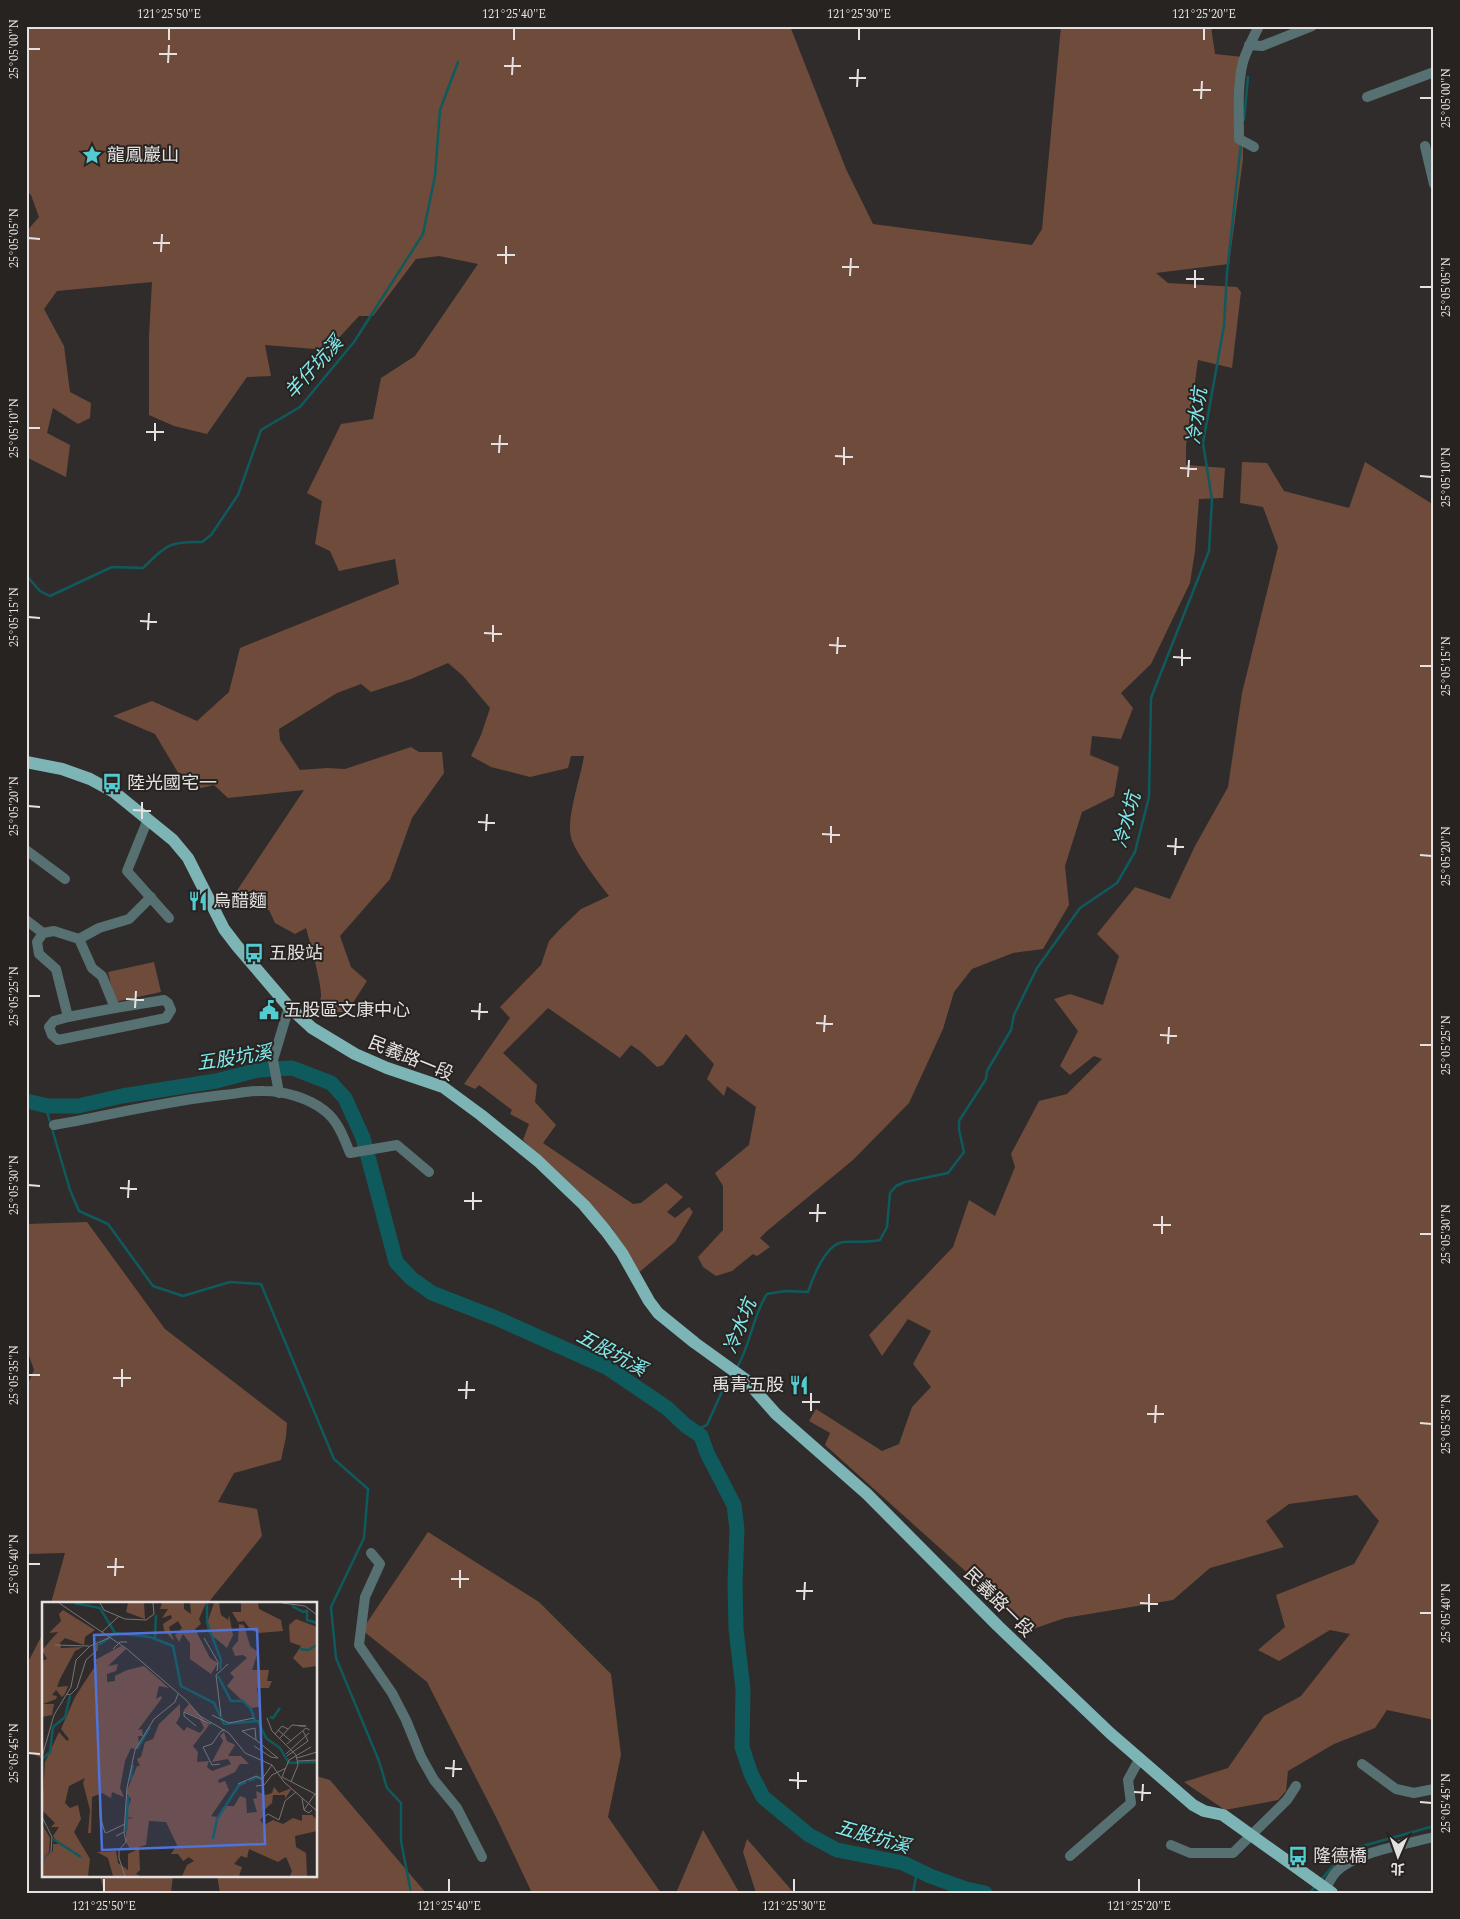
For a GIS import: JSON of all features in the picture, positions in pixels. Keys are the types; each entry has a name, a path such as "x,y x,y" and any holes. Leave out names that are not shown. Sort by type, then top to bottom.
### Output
{"main road":[{"name":"民義路一段","path":"26,762 62,769 90,779 114,792 173,840 188,858 224,929 289,1006 312,1028 355,1054 387,1068 443,1087 538,1161 584,1205 622,1252 649,1301 658,1313 695,1343 735,1371 749,1384 776,1414 867,1494 998,1626 1110,1733 1193,1805 1204,1811 1223,1815 1323,1886"}],"street":[{"path":"1246,143 1241,80 1243,62 1259,26"},
{"path":"1249,45 1262,46 1312,26"},
{"path":"1367,97 1434,72"},
{"path":"1426,146 1434,184"},
{"path":"148,819 127,871 169,918"},
{"path":"26,850 65,879"},
{"path":"79,940 98,928 129,919 151,897"},
{"path":"26,920 43,933"},
{"path":"68,1017 56,969 39,954 37,942 43,933 54,931 79,940 92,968 102,976 116,1008"},
{"path":"164,1000 168,1003 171,1010 166,1018 58,1040 52,1035 49,1027 54,1021 68,1017 164,1000"},
{"path":"278,1090 274,1060 289,1006"},
{"path":"54,1125 192,1098 278,1090 309,1102 325,1111 335,1122 350,1153 397,1145 429,1172"},
{"path":"371,1553 380,1564 366,1597 359,1645 392,1693 406,1720 421,1757 434,1780 458,1808 482,1857"},
{"path":"1070,1856 1131,1803 1128,1780 1140,1758"},
{"path":"1362,1764 1396,1789 1414,1793 1434,1789"},
{"path":"1171,1845 1190,1853 1233,1853 1287,1800 1296,1786"},
{"path":"1323,1886 1335,1872 1348,1863 1386,1848 1434,1837"}],"shaded area":[{"path":"26,26 790,26 846,169 873,224 1032,245 1042,229 1061,26 1211,26 1215,54 1243,57 1243,159 1229,264 1156,273 1168,283 1237,287 1241,292 1232,368 1198,360 1186,446 1186,465 1225,468 1223,498 1199,499 1195,551 1190,583 1151,664 1121,693 1133,708 1121,739 1092,736 1090,755 1119,767 1114,796 1082,812 1065,866 1069,905 1043,949 1013,953 972,969 954,992 943,1029 909,1103 853,1160 760,1238 770,1247 757,1256 753,1254 732,1271 716,1276 703,1267 698,1257 723,1230 723,1186 715,1173 749,1145 756,1107 727,1086 724,1096 707,1079 714,1064 686,1034 663,1065 657,1067 631,1045 620,1058 548,1008 503,1053 537,1085 535,1102 556,1125 543,1143 633,1204 641,1203 666,1183 683,1197 667,1212 675,1218 689,1207 693,1212 675,1242 636,1275 612,1228 523,1140 529,1124 510,1114 512,1110 479,1085 475,1089 464,1084 510,1018 500,1007 541,965 549,941 581,909 609,896 582,858 571,837 570,819 584,756 571,756 568,768 530,777 491,767 471,756 481,735 490,708 463,676 448,663 411,679 371,692 361,684 337,693 279,729 280,740 300,770 345,769 411,747 419,752 442,752 444,773 412,818 390,879 340,936 351,967 367,981 347,1012 326,1012 318,1016 309,1013 319,1002 321,991 306,928 295,934 275,923 269,910 249,905 236,892 304,790 228,798 214,785 189,791 155,734 113,716 152,701 197,721 229,692 240,648 399,584 395,559 339,571 330,551 315,544 322,501 307,493 341,424 373,419 381,378 415,356 478,264 439,256 416,259 373,316 359,316 336,341 340,351 265,345 271,376 247,377 207,434 174,426 149,415 149,336 152,282 57,291 44,309 64,346 70,392 91,403 90,418 78,424 53,408 47,433 70,445 66,477 26,457 26,232 39,217 31,195 26,191"},
{"path":"1242,462 1267,463 1284,491 1349,508 1365,462 1434,505 1434,1720 1387,1710 1375,1728 1334,1744 1288,1771 1286,1791 1278,1800 1225,1810 1184,1782 1228,1768 1264,1716 1301,1696 1350,1634 1330,1630 1279,1661 1258,1650 1285,1627 1276,1595 1354,1564 1379,1521 1357,1495 1289,1504 1266,1521 1284,1547 1210,1568 1173,1600 1065,1618 1027,1631 1001,1603 825,1445 830,1433 809,1421 816,1409 882,1451 899,1444 912,1407 931,1387 913,1364 931,1331 908,1319 882,1356 869,1335 953,1247 969,1200 995,1216 1015,1167 1011,1154 1039,1101 1067,1094 1102,1059 1094,1056 1070,1075 1060,1066 1078,1031 1054,999 1070,994 1103,1005 1119,956 1097,934 1135,887 1170,899 1195,846 1228,787 1242,693 1278,547 1263,507 1240,503"},
{"path":"154,962 161,992 115,1002 108,972"},
{"path":"87,1222 165,1329 287,1423 281,1460 234,1473 218,1502 257,1509 262,1536 209,1602 51,1602 65,1553 26,1554 26,1388 34,1370 26,1347 26,1224"},
{"path":"428,1532 539,1602 611,1674 621,1755 608,1817 661,1893 532,1893 496,1817 427,1682 362,1630"},
{"path":"42,1634 42,1758 26,1751 26,1666"},
{"path":"318,1777 330,1780 426,1893 220,1893 217,1876 318,1876"},
{"path":"703,1830 739,1892 738,1893 676,1893"},
{"path":"747,1839 794,1893 756,1893 743,1852"},
{"path":"100,1876 173,1876 171,1893 104,1893"}],"waterway":[{"name":"羊仔坑溪","path":"26,575 40,591 50,596 112,567 143,568 168,546 202,542 211,535 238,495 261,430 300,407 354,342 423,234 435,176 440,110 458,62"},
{"name":"冷水坑","path":"1244,120 1248,77"},
{"name":"冷水坑","path":"736,1369 767,1294 785,1291 808,1292 821,1262 831,1248 844,1242 880,1240 887,1227 890,1193 896,1186 905,1182 948,1173 964,1152 959,1121 986,1079 987,1071 1011,1030 1014,1015 1037,968 1080,908 1117,883 1135,852 1149,797 1151,698 1209,551 1212,500 1203,443 1224,326 1227,273 1241,143"},
{"name":"五股坑溪","path":"26,1101 48,1106 78,1106 122,1096 216,1081 258,1070 292,1068 331,1083 345,1098 363,1138 396,1262 411,1278 432,1293 496,1318 608,1368 667,1408 685,1425 701,1436 707,1453 734,1505 737,1529 736,1629 743,1689 742,1747 751,1774 763,1797 809,1835 837,1850 903,1863 930,1876 966,1889 985,1893"},
{"path":"45,1105 70,1190 79,1211 108,1224 153,1286 183,1296 230,1282 261,1284 334,1459 368,1489 364,1538 331,1607 336,1658 379,1761 387,1788 401,1803 401,1841 411,1893"},
{"name":"冷水坑","path":"694,1431 707,1425 724,1387 732,1376"},
{"path":"1321,1880 1331,1868 1359,1847 1434,1826"},
{"path":"913,1893 917,1871"},
{"path":"1310,1893 1315,1886"}],"place":[{"name":"龍鳳巖山","path":"92,155"},
{"name":"陸光國宅一","path":"112,783"},
{"name":"烏醋麵","path":"198,901"},
{"name":"五股站","path":"254,953"},
{"name":"五股區文康中心","path":"269,1010"},
{"name":"禹青五股","path":"799,1385"},
{"name":"隆德橋","path":"1298,1856"}]}
